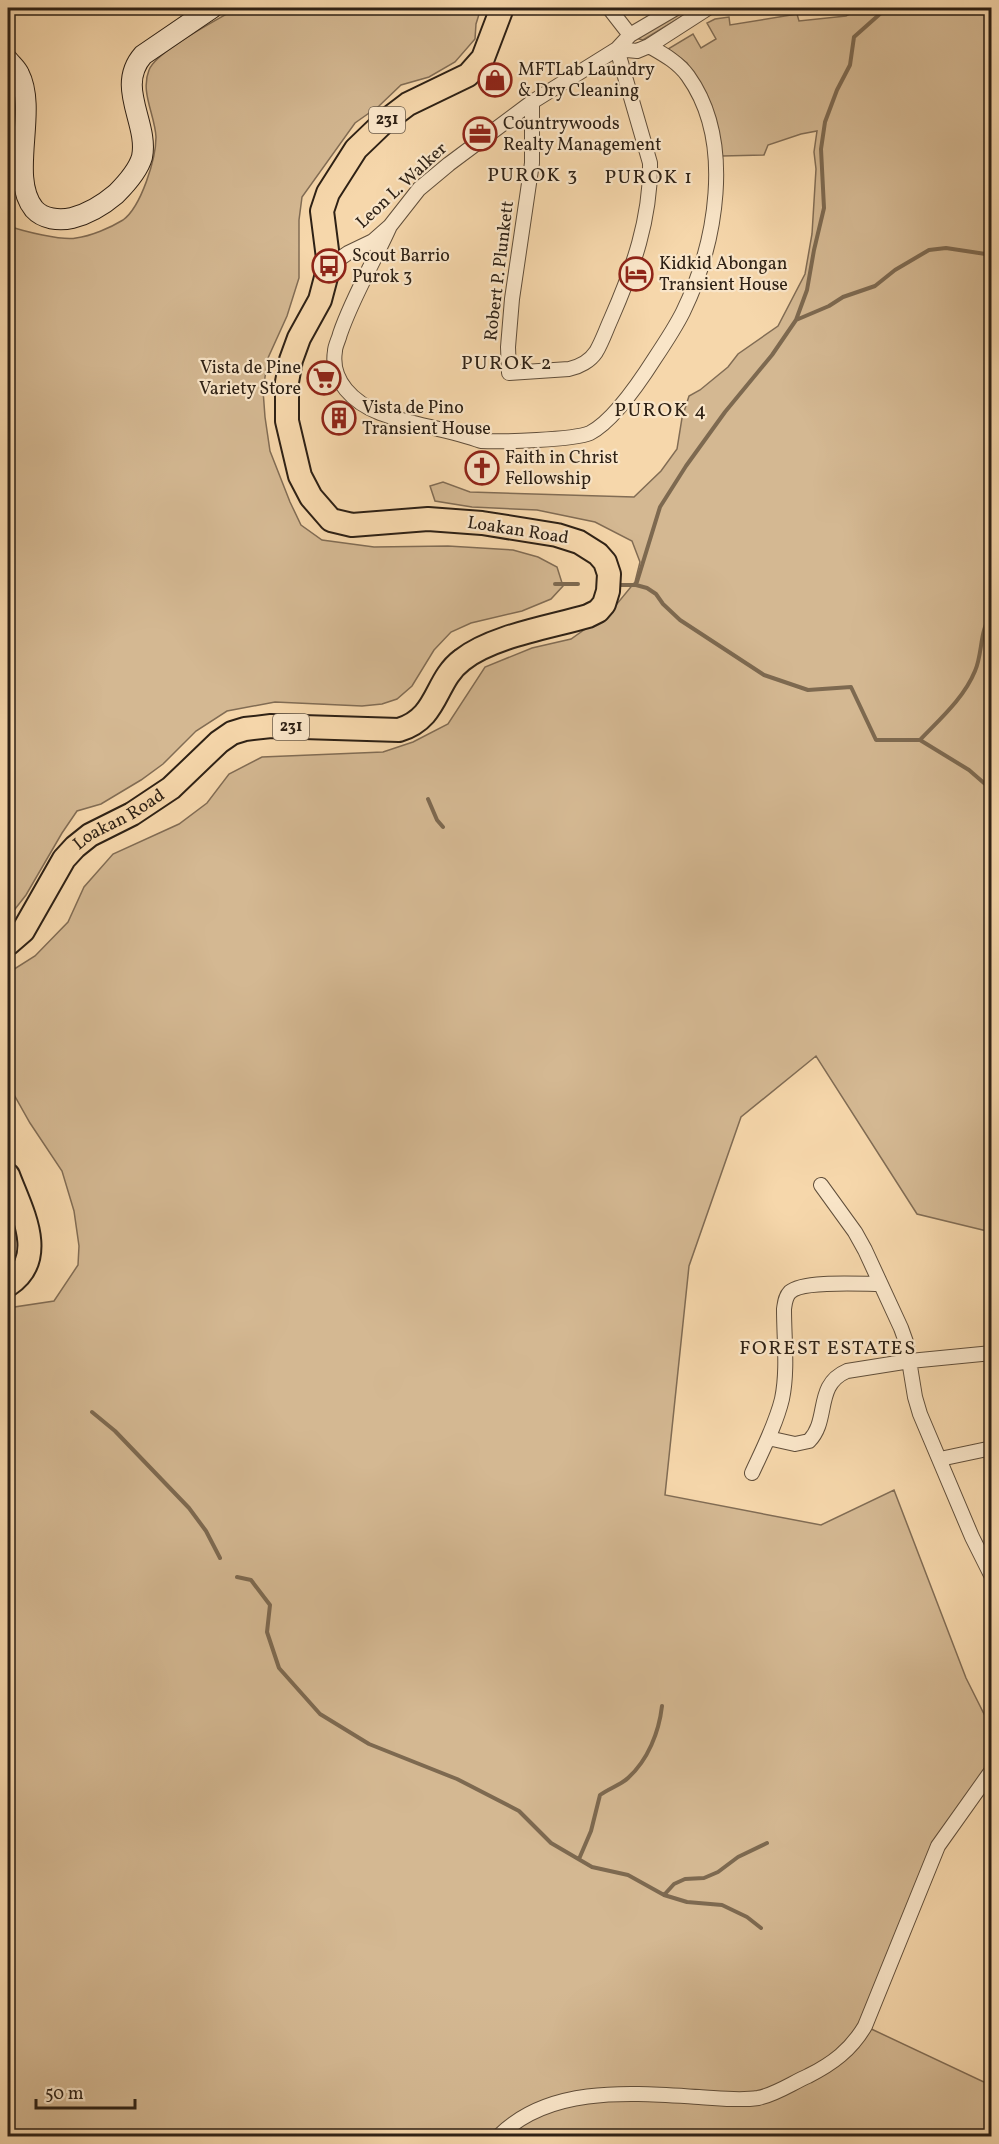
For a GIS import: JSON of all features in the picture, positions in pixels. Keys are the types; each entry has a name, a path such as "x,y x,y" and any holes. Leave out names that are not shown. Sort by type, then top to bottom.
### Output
{"main road":[{"name":"Loakan Road","path":"8,944 23,931 64,859 75,847 90,835 132,814 171,788 219,742 232,733 271,726 399,730 412,726 422,719 460,661 488,645 588,616 598,611 604,604 609,574 605,562 598,554 579,542 557,535 482,523 428,519 351,525 331,520 310,496 300,476 287,421 287,382 291,360 298,338 320,300 329,266 322,211 328,193 356,149 383,123 408,104 468,75 483,58 502,8"},
{"path":"8,1175 30,1237 27,1263 8,1285"}],"street":[{"path":"8,60 18,71 25,93 26,125 23,166 25,190 29,202 36,212 48,218 73,218 94,210 126,185 142,157 131,78 136,62 212,8"},
{"path":"609,8 630,35"},
{"name":"Leon L. Walker","path":"329,266 348,253 373,241 390,226 419,189 532,102 617,49 630,35 676,8"},
{"name":"Leon L. Walker","path":"617,49 637,51 649,46 708,8"},
{"path":"390,226 375,261 355,297 334,352 338,376 343,387 351,396 380,413 481,441 585,435 592,432 604,422 644,377 684,311 708,245 712,221 716,155 704,108 681,68 649,46"},
{"name":"Robert P. Plunkett","path":"532,102 531,163 512,299 508,347 509,373 569,369 578,367 595,354 635,260 644,227 650,163 617,49"},
{"path":"821,1185 855,1232 865,1250 903,1335 920,1414 972,1537 992,1577"},
{"path":"752,1473 768,1438 781,1400 785,1378 785,1299 791,1291 817,1284 880,1284"},
{"path":"768,1438 795,1444 809,1441 816,1431 830,1382 837,1375 847,1371 910,1361 992,1353"},
{"path":"940,1459 992,1448"},
{"path":"500,2136 521,2118 537,2110 572,2100 639,2094 742,2100 760,2098 828,2066 857,2041 938,1846 992,1770"}],"shaded area":[{"path":"237,8 481,8 476,24 475,39 455,62 429,77 401,85 379,106 355,123 302,197 299,220 299,278 287,316 268,358 263,390 265,417 270,451 290,502 301,525 322,540 374,547 448,546 513,550 538,557 557,567 563,586 551,599 522,611 471,623 451,632 434,650 412,686 397,699 382,704 362,706 275,702 227,711 196,731 163,764 141,780 101,804 77,811 26,895 8,918 8,229 9,226 42,235 70,239 106,229 130,214 146,182 155,146 155,129 146,87 149,70 154,62 175,45"},
{"path":"684,8 696,8 643,40 639,39 639,35"},
{"path":"860,8 991,8 991,1232 917,1214 816,1056 741,1117 689,1266 665,1495 821,1525 894,1490 966,1678 991,1728 991,1770 938,1846 865,2026 988,2084 991,2076 991,2136 8,2136 8,1308 54,1301 78,1265 79,1246 74,1211 62,1171 30,1123 8,1084 8,973 35,956 68,922 84,887 113,854 179,824 207,803 229,774 262,757 383,752 413,742 448,724 485,667 532,648 571,639 612,610 635,582 640,562 632,541 595,522 537,510 472,507 435,501 430,486 443,482 470,492 634,497 661,471 677,449 682,418 689,396 728,367 738,354 778,326 805,274 812,234 816,169 814,152 817,131 768,145 764,155 722,156 696,78 687,63 668,49 693,34 701,48 716,39 707,23 715,19 729,17 730,25 797,14 799,21 846,16"}],"waterway":[{"path":"636,585 660,507 725,412 772,355 796,320 807,290 824,208 821,149 825,122 837,90 850,65 854,37 885,8"},
{"path":"796,320 829,306 843,297 875,286 895,270 929,250 946,248 992,255"},
{"path":"555,584 578,584"},
{"path":"615,585 636,585 647,588 656,594 680,620 764,675 808,690 851,687 876,740 920,740 969,770 992,790"},
{"path":"920,740 965,690 977,664 985,627 992,614"},
{"path":"428,799 437,820 443,827"},
{"path":"92,1412 115,1431 189,1508 206,1531 220,1558"},
{"path":"237,1577 251,1580 270,1605 267,1632 279,1668 320,1714 369,1744 457,1779 519,1811 551,1843 592,1867 628,1875 664,1895 687,1902 722,1905 747,1917 761,1928"},
{"path":"579,1859 591,1831 600,1795 625,1780 641,1763 655,1735 662,1706"},
{"path":"664,1895 674,1884 685,1879 704,1878 718,1872 738,1857 767,1843"}],"place":[{"name":"MFTLab Laundry & Dry Cleaning","path":"495,80"},
{"name":"Countrywoods Realty Management","path":"480,134"},
{"name":"Scout Barrio Purok 3","path":"329,266"},
{"name":"Kidkid Abongan Transient House","path":"636,274"},
{"name":"Vista de Pine Variety Store","path":"324,378"},
{"name":"Vista de Pino Transient House","path":"339,418"},
{"name":"Faith in Christ Fellowship","path":"482,468"}],"district":[{"name":"PUROK 3","path":"533,176"},
{"name":"PUROK 1","path":"649,178"},
{"name":"PUROK 2","path":"507,364"},
{"name":"PUROK 4","path":"661,411"},
{"name":"FOREST ESTATES","path":"828,1349"}]}
